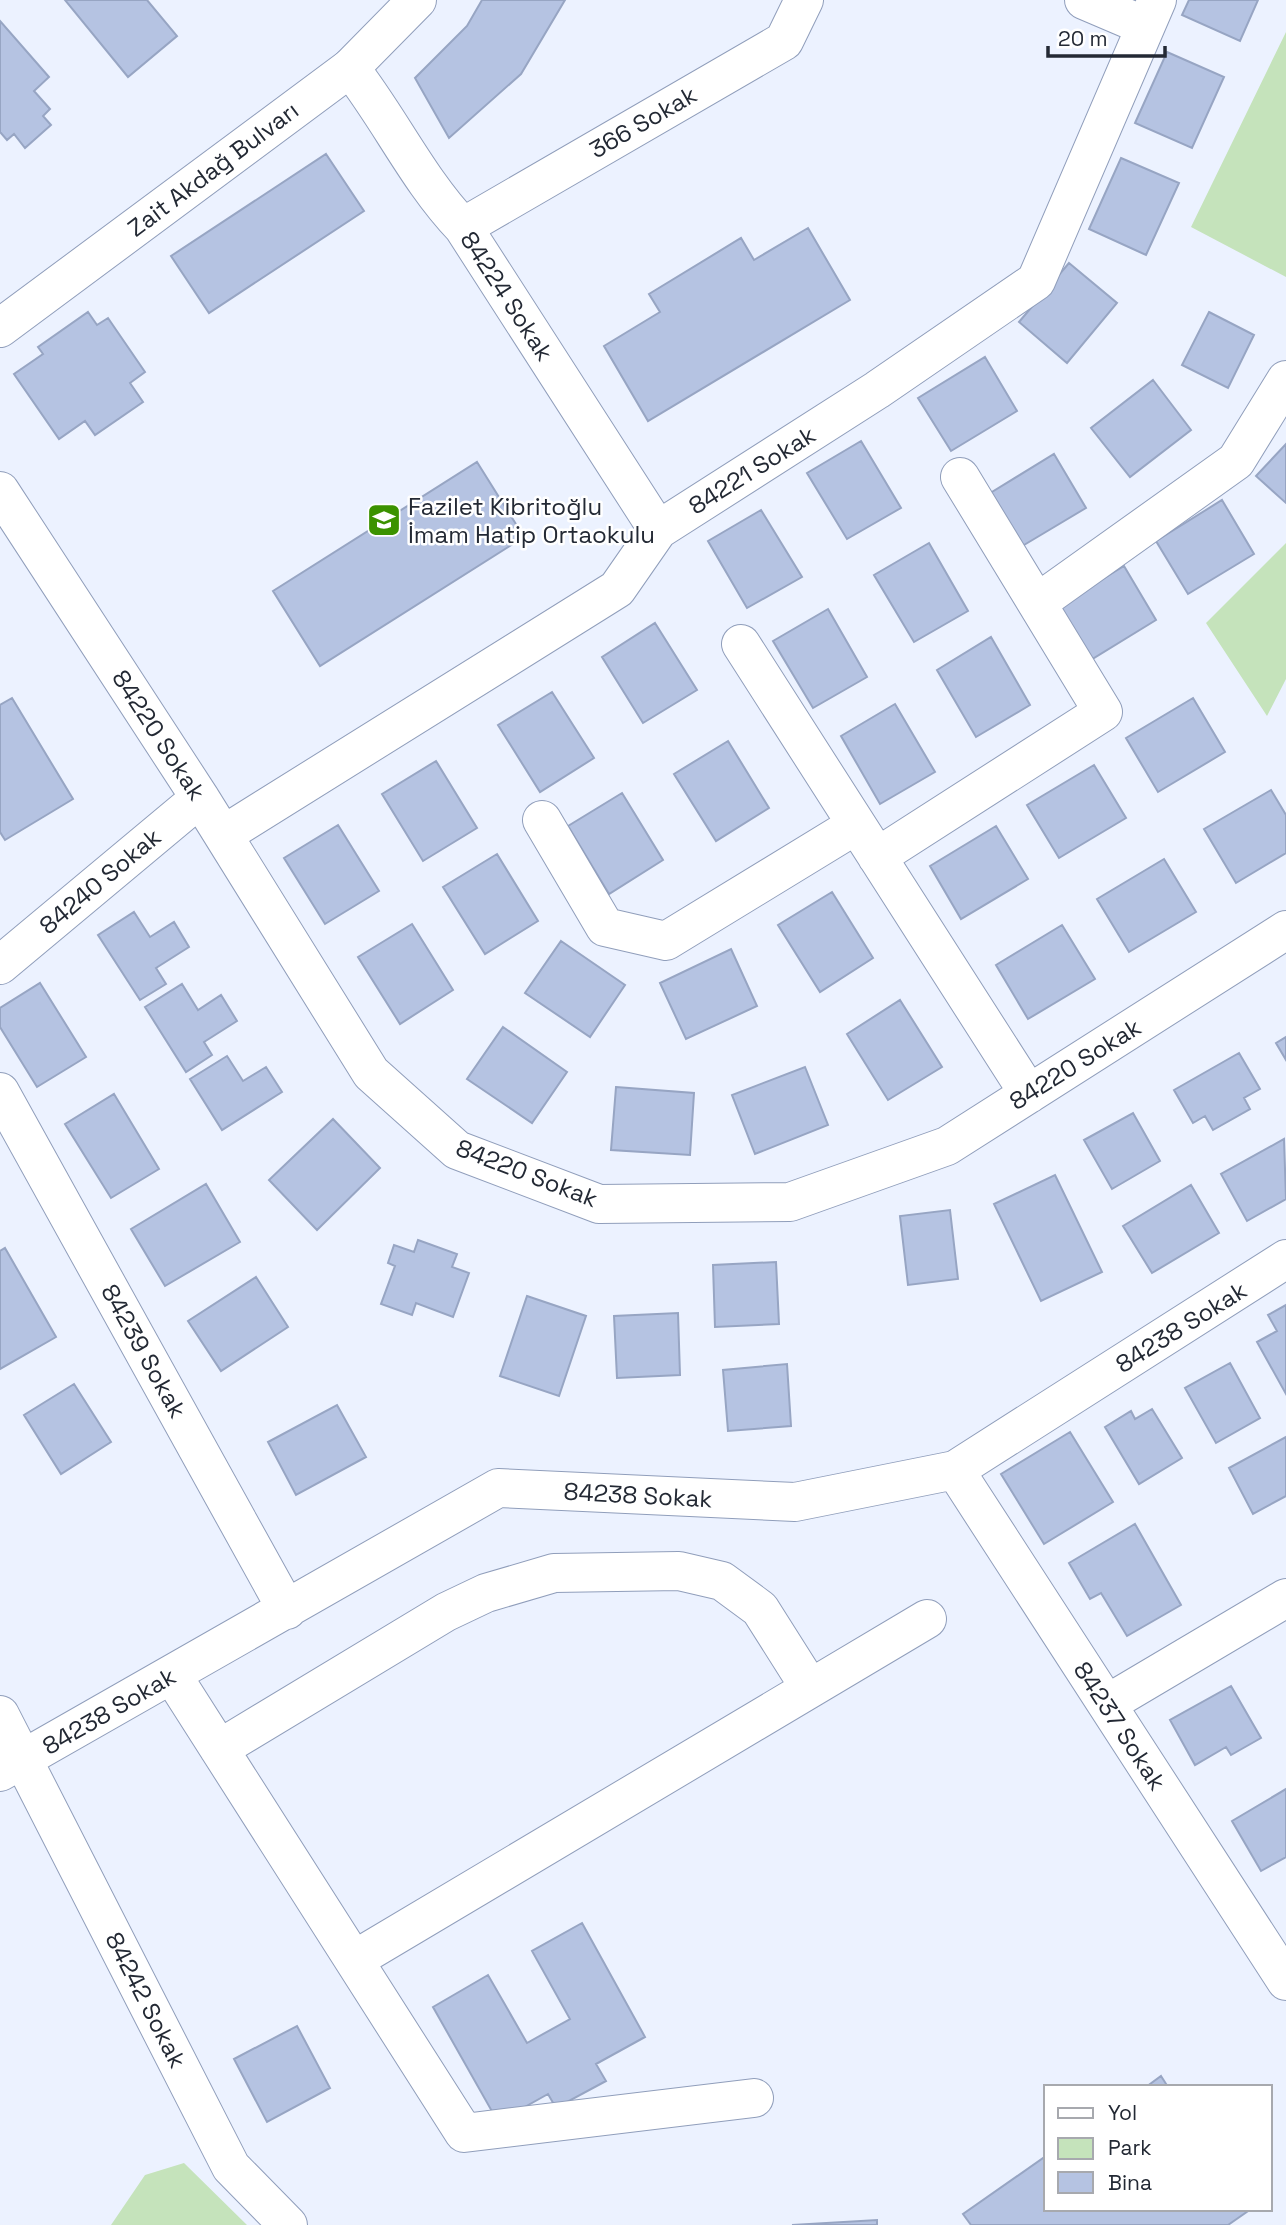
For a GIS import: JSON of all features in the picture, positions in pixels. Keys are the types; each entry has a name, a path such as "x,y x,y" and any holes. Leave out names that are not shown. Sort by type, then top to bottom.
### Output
{"street":[{"name":"Zait Akdağ Bulvarı","path":"0,328 351,68 417,0"},
{"name":"366 Sokak","path":"463,227 784,41 804,0"},
{"path":"1084,0 1151,13"},
{"name":"84221 Sokak","path":"223,835 617,589 658,530 877,390 1036,281 1151,13"},
{"name":"84224 Sokak","path":"351,68 375,100 441,204 463,227 658,530"},
{"path":"1037,603 1236,461 1286,380"},
{"path":"877,857 1103,712 960,477"},
{"name":"84220 Sokak","path":"0,491 200,798 370,1073 457,1150 599,1204 790,1202 947,1146 1286,930"},
{"path":"741,644 1029,1094"},
{"name":"84240 Sokak","path":"0,965 200,798"},
{"path":"542,820 605,928 667,941 856,825"},
{"name":"84239 Sokak","path":"0,1092 287,1610"},
{"name":"84238 Sokak","path":"12,1767 498,1488 795,1502 955,1470 1286,1259"},
{"name":"84237 Sokak","path":"955,1470 1284,1972"},
{"path":"219,1749 446,1612 486,1593 554,1573 679,1571 722,1581 760,1609 810,1688"},
{"path":"1107,1704 1286,1598"},
{"path":"354,1960 927,1619"},
{"path":"173,1675 464,2133 754,2098"},
{"path":"0,1715 12,1767"},
{"name":"84242 Sokak","path":"12,1767 231,2167 288,2225"}],"green space":[{"path":"1286,32 1286,277 1191,227"},
{"path":"1286,543 1286,679 1267,716 1206,623"},
{"path":"184,2163 247,2225 111,2225 145,2175"}],"building":[{"path":"65,0 147,0 177,36 128,77"},
{"path":"482,0 565,0 521,74 449,138 415,78 467,26"},
{"path":"1189,0 1258,0 1240,41 1182,15"},
{"path":"0,21 49,77 34,91 50,109 43,116 51,125 25,148 14,134 7,140 0,132"},
{"path":"1167,52 1224,77 1192,148 1135,123"},
{"path":"326,154 364,211 209,313 171,256"},
{"path":"1121,158 1179,183 1146,255 1089,229"},
{"path":"808,228 850,300 648,421 604,346 660,312 649,294 741,238 754,260"},
{"path":"1069,263 1117,303 1067,363 1019,322"},
{"path":"88,312 97,325 108,318 145,372 130,383 143,402 95,435 85,421 59,439 14,374 43,354 38,347"},
{"path":"1209,312 1254,335 1228,388 1182,365"},
{"path":"985,357 1017,411 951,451 918,398"},
{"path":"1153,380 1191,430 1130,477 1091,428"},
{"path":"861,441 901,508 847,539 807,473"},
{"path":"1286,444 1286,503 1256,476"},
{"path":"1054,454 1086,508 1019,548 987,495"},
{"path":"477,462 524,537 320,666 273,591"},
{"path":"1222,500 1254,554 1188,594 1156,541"},
{"path":"761,510 802,577 747,608 708,541"},
{"path":"929,543 968,611 914,642 874,575"},
{"path":"1124,566 1156,620 1089,661 1057,607"},
{"path":"828,609 867,677 813,708 773,641"},
{"path":"655,623 697,690 643,723 602,657"},
{"path":"991,637 1030,705 976,737 937,670"},
{"path":"552,692 594,758 540,792 498,725"},
{"path":"12,698 73,799 5,840 0,832 0,705"},
{"path":"1193,698 1225,752 1158,792 1126,738"},
{"path":"895,704 935,772 880,804 841,736"},
{"path":"728,741 769,808 716,841 674,774"},
{"path":"436,761 477,828 423,861 382,794"},
{"path":"1094,765 1126,818 1059,858 1027,805"},
{"path":"1271,790 1286,815 1286,853 1236,883 1204,829"},
{"path":"622,793 663,860 609,894 568,826"},
{"path":"338,825 379,891 325,924 284,858"},
{"path":"996,826 1028,879 961,919 930,866"},
{"path":"497,854 538,921 485,954 443,887"},
{"path":"1164,859 1196,912 1129,952 1097,899"},
{"path":"832,892 873,958 820,992 778,925"},
{"path":"134,912 150,937 174,922 189,947 156,968 166,984 140,1000 98,935"},
{"path":"412,924 453,990 400,1024 358,957"},
{"path":"1062,925 1095,979 1028,1019 996,965"},
{"path":"561,941 625,985 590,1037 525,993"},
{"path":"731,949 757,1006 686,1039 660,983"},
{"path":"40,983 86,1057 37,1087 0,1027 0,1008"},
{"path":"182,984 198,1010 221,995 237,1021 204,1042 212,1055 186,1072 145,1007"},
{"path":"900,1000 942,1067 888,1100 847,1034"},
{"path":"503,1027 567,1072 532,1123 467,1079"},
{"path":"1286,1037 1286,1060 1276,1043"},
{"path":"1239,1053 1260,1089 1244,1098 1250,1109 1213,1130 1205,1116 1193,1123 1174,1090"},
{"path":"227,1056 243,1081 266,1067 282,1092 222,1130 190,1079"},
{"path":"805,1067 828,1125 755,1154 732,1095"},
{"path":"616,1087 694,1093 690,1155 611,1150"},
{"path":"114,1094 159,1169 111,1198 65,1124"},
{"path":"1133,1113 1160,1161 1112,1189 1084,1140"},
{"path":"333,1119 380,1168 317,1230 269,1180"},
{"path":"1284,1139 1286,1199 1247,1221 1221,1174"},
{"path":"1055,1175 1102,1272 1041,1301 994,1204"},
{"path":"206,1184 240,1242 165,1286 131,1229"},
{"path":"1191,1185 1219,1233 1152,1273 1123,1226"},
{"path":"950,1210 958,1279 908,1285 900,1216"},
{"path":"418,1240 457,1254 452,1267 469,1273 453,1317 416,1303 412,1315 381,1304 395,1266 388,1263 394,1245 414,1252"},
{"path":"5,1248 56,1337 0,1369 0,1251"},
{"path":"776,1262 779,1324 715,1327 713,1265"},
{"path":"256,1277 288,1327 221,1371 188,1321"},
{"path":"527,1296 586,1316 559,1396 500,1376"},
{"path":"1286,1305 1286,1394 1257,1342 1277,1331 1268,1315"},
{"path":"678,1313 680,1375 617,1378 614,1316"},
{"path":"1230,1363 1260,1418 1216,1443 1185,1388"},
{"path":"787,1364 791,1426 728,1431 723,1370"},
{"path":"74,1384 111,1442 61,1474 24,1415"},
{"path":"337,1405 366,1457 296,1495 268,1442"},
{"path":"1152,1409 1182,1458 1139,1484 1105,1427 1131,1411 1135,1419"},
{"path":"1070,1432 1113,1502 1044,1544 1001,1474"},
{"path":"1286,1437 1286,1496 1253,1514 1229,1468"},
{"path":"1135,1524 1181,1605 1127,1636 1101,1593 1090,1599 1069,1563"},
{"path":"1231,1686 1261,1738 1231,1755 1226,1747 1195,1765 1170,1720"},
{"path":"1286,1789 1286,1857 1261,1871 1232,1821"},
{"path":"582,1923 645,2037 596,2064 606,2081 556,2108 548,2094 498,2122 433,2007 488,1975 527,2043 570,2019 532,1951"},
{"path":"297,2026 330,2088 267,2122 234,2059"},
{"path":"1161,2076 1167,2085 1149,2085"},
{"path":"1044,2157 1044,2211 1248,2211 1228,2225 971,2225 963,2214"},
{"path":"877,2220 877,2225 792,2225"}],"place":[{"name":"Fazilet Kibritoğlu İmam Hatip Ortaokulu","path":"384,520"}]}
